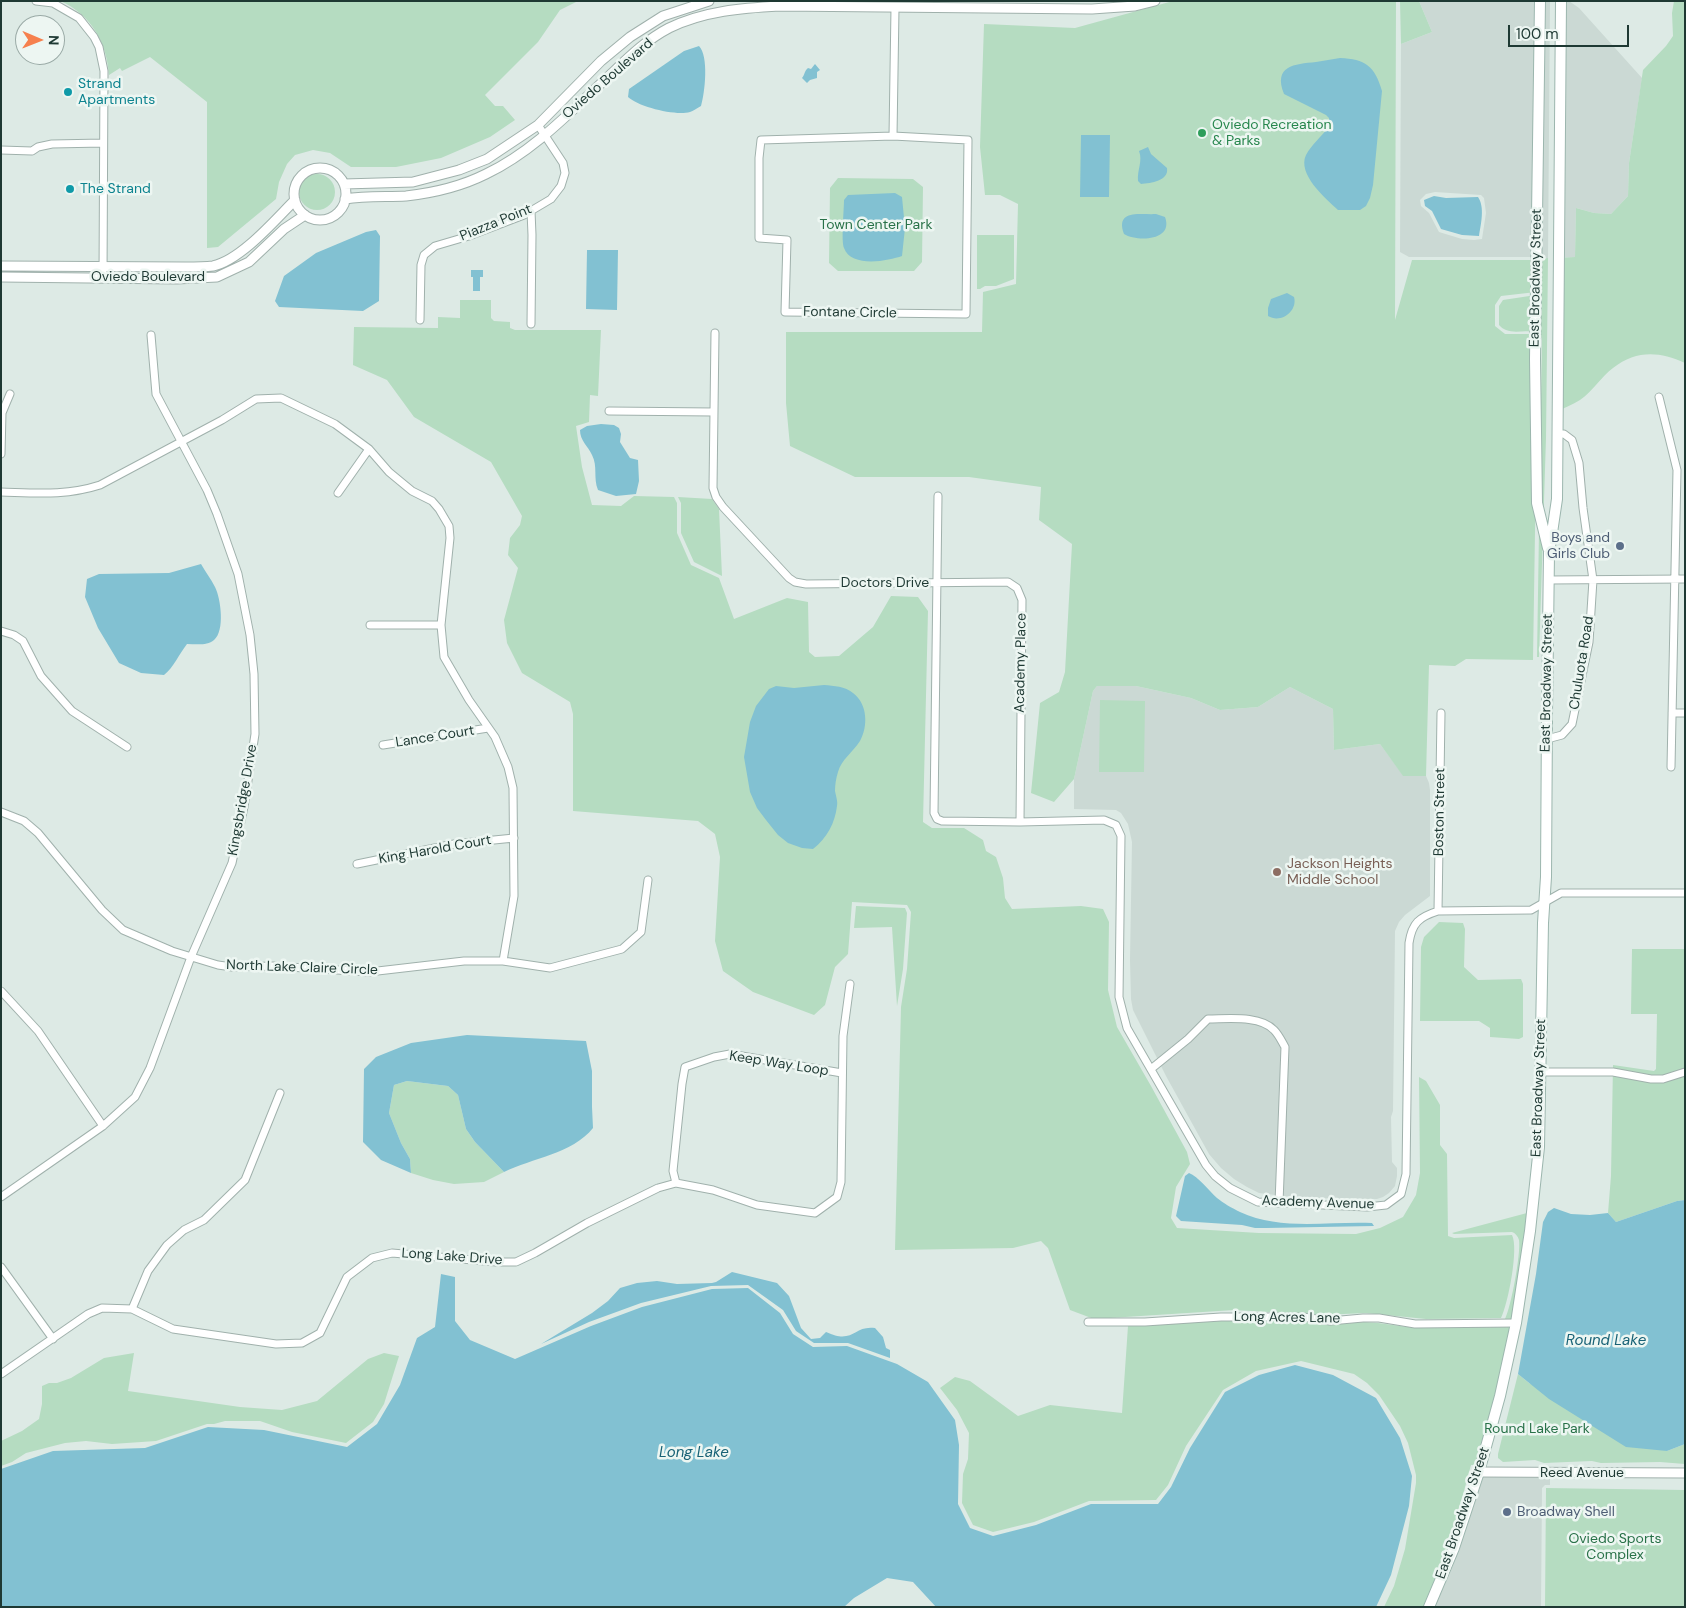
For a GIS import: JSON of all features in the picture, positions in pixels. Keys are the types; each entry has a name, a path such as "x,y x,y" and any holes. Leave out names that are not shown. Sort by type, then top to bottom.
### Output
{"main road":[{"name":"East Broadway Street","path":"1540,1 1535,359 1537,503 1549,553"},
{"name":"East Broadway Street","path":"1429,1607 1454,1548 1479,1472 1500,1396 1516,1323 1530,1231 1539,1147 1543,933 1546,877 1549,553 1557,499 1561,1"}],"street":[{"path":"36,1 53,3 79,18 94,37 99,47 104,71 103,278"},
{"name":"Oviedo Boulevard","path":"344,184 413,182 459,170 487,159 538,125 601,61 630,37 663,16 708,1"},
{"path":"887,1 895,8 893,136"},
{"name":"Oviedo Boulevard","path":"345,199 408,196 448,188 486,174 518,156 545,135 641,46 667,29 682,22 716,12 780,4 895,8 1092,9 1135,6 1155,1"},
{"name":"Piazza Point","path":"420,320 421,265 424,255 435,246 469,236 524,215 552,199 561,186 565,173 563,163 538,125"},
{"name":"Fontane Circle","path":"893,136 968,140 966,314 785,312 787,240 759,238 759,158 762,140 893,136"},
{"path":"1,150 32,150 52,144 103,143"},
{"path":"320,167 330,169 339,176 344,184 345,199 343,206 336,215 326,219 315,219 305,215 297,207 295,186 300,176 309,170 320,167"},
{"name":"Oviedo Boulevard","path":"1,266 185,268 213,266 233,257 262,233 295,200"},
{"path":"531,211 531,324"},
{"name":"Oviedo Boulevard","path":"1,277 178,279 217,277 249,262 284,229 305,215"},
{"name":"Doctors Drive","path":"715,333 713,488 716,497 789,578 800,583 936,582 934,813 936,819 942,821 1020,822"},
{"name":"Kingsbridge Drive","path":"1,1197 103,1126 135,1096 150,1068 191,957 232,863 239,836 255,734 254,684 250,635 238,574 207,490 156,394 151,335"},
{"path":"1,454 2,413 10,394"},
{"path":"1659,397 1677,470 1671,767"},
{"path":"1,492 64,494 100,486 182,442 256,399 281,398 335,424 369,449 389,472 412,490 432,502 450,526 441,625 444,657 495,737 508,767 513,788 514,896 503,961"},
{"path":"609,411 713,412"},
{"name":"Chuluota Road","path":"1547,739 1562,735 1572,724 1588,642 1593,580 1579,463 1572,440 1564,434 1558,434"},
{"path":"338,493 369,449"},
{"path":"936,582 938,496"},
{"path":"1549,580 1685,579"},
{"name":"Academy Place","path":"936,582 1008,582 1017,588 1022,600 1020,822"},
{"path":"370,625 441,625"},
{"path":"1,631 14,635 22,641 41,676 72,711 127,747"},
{"path":"1672,712 1685,713"},
{"name":"Boston Street","path":"1438,911 1441,713"},
{"name":"Lance Court","path":"382,745 488,728"},
{"name":"North Lake Claire Circle","path":"1,812 24,821 38,833 102,910 123,930 172,952 232,968 273,966 369,972 464,961 503,961 550,968 622,949 641,932 648,880"},
{"name":"Academy Avenue","path":"1020,822 1104,820 1116,825 1121,836 1119,997 1127,1028 1206,1165 1215,1176 1230,1188 1258,1202 1367,1208 1386,1205 1401,1194 1406,1174 1409,943 1410,932 1425,915 1438,911 1531,910 1561,893 1685,892"},
{"name":"King Harold Court","path":"357,864 454,844 514,838"},
{"path":"842,1074 843,1036 850,984"},
{"path":"1,991 38,1031 103,1126"},
{"path":"1151,1070 1188,1039 1208,1019 1238,1018 1265,1023 1275,1031 1285,1047 1279,1203"},
{"name":"Keep Way Loop","path":"676,1183 674,1170 685,1067 714,1057 730,1054 842,1074"},
{"path":"1541,1072 1613,1072 1651,1079 1664,1078 1685,1072"},
{"name":"Long Lake Drive","path":"1,1374 88,1314 102,1308 132,1309 173,1329 276,1344 302,1343 320,1334 347,1277 372,1258 392,1253 516,1262 605,1214 658,1188 676,1183 713,1190 757,1205 815,1213 837,1197 841,1182 842,1074"},
{"path":"132,1309 148,1271 167,1245 184,1230 204,1220 245,1180 280,1094"},
{"path":"1,1267 53,1339"},
{"name":"Long Acres Lane","path":"1088,1322 1145,1322 1221,1317 1303,1317 1330,1321 1379,1318 1415,1324 1516,1323"},
{"name":"Reed Avenue","path":"1479,1472 1685,1473"}],"shaded area":[{"path":"1419,1 1550,1 1548,258 1409,257 1400,252 1401,44 1432,32","holes":["1435,192 1481,195 1484,198 1486,213 1482,239 1474,240 1462,239 1439,232 1429,213 1421,206 1420,200 1426,194"]},
{"path":"1560,1 1569,1 1579,8 1642,78 1629,163 1628,196 1611,214 1594,213 1576,208 1575,257 1557,258"},
{"path":"1097,686 1136,686 1191,698 1220,710 1258,707 1290,687 1333,709 1334,750 1380,744 1403,775 1426,776 1430,790 1430,896 1405,915 1395,931 1393,1111 1391,1117 1392,1162 1397,1168 1397,1176 1395,1186 1383,1197 1377,1199 1300,1198 1259,1193 1234,1179 1209,1154 1166,1076 1133,1010 1130,960 1132,842 1128,824 1121,813 1116,810 1074,809 1074,779 1093,691"},
{"path":"1482,1476 1550,1477 1550,1485 1545,1485 1542,1488 1541,1607 1434,1607"}],"green space":[{"path":"60,1 578,1 560,10 538,42 485,95 495,106 503,106 515,120 490,137 441,158 396,167 351,167 330,153 313,150 295,155 287,164 279,182 276,199 218,247 207,248 207,102 150,57 122,71 120,68 109,75 105,52 95,31 80,14"},
{"path":"1173,1 1396,1 1395,320 1412,260 1535,260 1536,292 1501,296 1495,305 1495,326 1505,334 1530,334 1538,338 1533,660 1466,659 1455,666 1429,665 1426,776 1403,776 1380,744 1334,750 1333,709 1290,687 1258,707 1220,710 1191,698 1136,686 1097,686 1093,691 1074,779 1054,802 1031,793 1040,703 1059,692 1065,672 1072,544 1039,520 1041,487 969,477 855,477 790,446 786,403 786,332 982,332 983,292 1016,284 1018,204 1000,195 985,195 980,147 984,24 1075,28"},
{"path":"1400,1 1419,1 1432,32 1401,44"},
{"path":"1674,1 1685,1 1685,363 1666,356 1648,354 1630,358 1609,372 1580,400 1556,412 1557,258 1575,257 1576,208 1594,213 1611,214 1628,196 1629,163 1643,70 1673,36 1672,13"},
{"path":"317,174 324,175 330,179 334,185 334,199 330,205 324,209 317,210 310,209 304,205 300,199 299,192 300,185 304,179 310,175"},
{"name":"Town Center Park","path":"838,178 913,179 923,187 922,262 914,271 838,271 829,263 830,188"},
{"path":"977,235 1014,235 1014,279 996,286 985,286 977,289"},
{"path":"1548,258 1546,438 1539,657 1537,657 1542,338 1534,332 1511,331 1502,328 1499,325 1499,306 1503,300 1539,293 1542,283 1539,259"},
{"path":"460,300 491,300 491,318 494,321 510,322 510,328 515,330 601,330 598,396 590,395 589,422 576,426 582,467 592,505 621,506 634,496 674,497 677,503 677,533 691,565 719,578 734,619 787,598 808,602 809,652 815,657 839,656 873,627 891,596 918,597 928,611 923,822 932,828 964,828 983,840 986,851 996,857 1003,878 1005,898 1012,909 1081,906 1103,909 1109,922 1108,990 1117,1027 1187,1152 1190,1164 1176,1187 1171,1218 1177,1228 1259,1233 1356,1234 1380,1228 1403,1217 1416,1195 1420,1173 1419,1077 1426,1081 1440,1105 1440,1145 1447,1154 1448,1236 1454,1238 1512,1235 1514,1251 1512,1276 1501,1318 1426,1319 1366,1313 1321,1315 1234,1310 1094,1319 1070,1310 1048,1248 1041,1241 1013,1248 895,1250 901,1007 907,969 911,912 907,905 852,902 848,954 835,967 825,1005 814,1015 753,992 723,971 715,941 720,857 715,834 698,821 573,811 573,714 570,702 522,673 507,643 504,620 518,568 508,555 510,538 520,525 522,516 491,462 414,417 387,380 353,365 354,327 438,328 438,317 460,318"},
{"path":"678,497 712,499 719,509 722,576 694,562 681,533 681,503"},
{"path":"1100,700 1145,701 1144,772 1099,772"},
{"path":"856,906 905,908 907,913 903,969 897,1006 892,927 854,928"},
{"path":"1439,922 1463,923 1465,929 1464,967 1478,980 1521,979 1523,984 1523,1037 1519,1039 1490,1037 1490,1028 1479,1021 1420,1021 1421,947 1424,937"},
{"path":"1632,949 1685,949 1685,1200 1616,1222 1608,1213 1611,1176 1613,1065 1654,1071 1656,1069 1657,1014 1631,1014"},
{"path":"407,1081 448,1086 458,1095 466,1129 475,1142 504,1172 484,1182 454,1184 411,1173 410,1159 401,1143 389,1113 394,1085"},
{"path":"1527,1213 1512,1319 1505,1319 1517,1268 1518,1237 1512,1232 1452,1233"},
{"path":"1221,1321 1303,1321 1330,1325 1364,1322 1415,1328 1510,1327 1495,1395 1476,1465 1471,1465 1448,1550 1424,1607 1384,1607 1394,1586 1405,1549 1416,1483 1416,1475 1408,1443 1400,1426 1379,1395 1354,1374 1301,1361 1256,1371 1223,1390 1186,1446 1168,1485 1156,1500 1089,1501 1034,1522 993,1532 973,1525 962,1503 963,1474 968,1459 969,1433 957,1410 940,1388 955,1377 970,1381 1018,1416 1050,1405 1122,1413 1128,1326"},
{"path":"134,1353 128,1391 240,1407 282,1410 317,1401 368,1359 384,1353 399,1356 384,1404 373,1422 346,1443 292,1432 260,1421 225,1421 207,1424 156,1441 112,1444 86,1441 65,1443 26,1453 12,1462 1,1466 1,1441 22,1431 39,1419 42,1404 42,1386 71,1378 104,1358"},
{"name":"Round Lake Park","path":"1518,1374 1529,1383 1667,1451 1685,1444 1685,1464 1660,1462 1601,1463 1592,1461 1544,1463 1535,1460 1503,1462 1498,1458 1498,1454"},
{"name":"Oviedo Sports Complex","path":"1546,1488 1685,1490 1685,1607 1545,1607"}],"water":[{"path":"699,46 705,66 705,84 701,106 690,112 667,112 640,104 628,97 629,89 684,51"},
{"path":"1340,58 1356,60 1368,66 1376,75 1382,91 1373,185 1366,206 1360,210 1338,210 1309,178 1305,170 1304,162 1306,155 1329,127 1329,118 1284,94 1281,85 1283,72 1288,68 1300,64"},
{"path":"815,64 820,70 817,72 817,78 807,83 802,78 807,69 811,69"},
{"path":"1081,135 1110,135 1109,197 1080,197"},
{"path":"1148,147 1151,154 1167,168 1167,172 1162,179 1141,184 1138,181 1139,151"},
{"path":"895,193 902,197 905,228 902,256 888,260 862,261 848,254 844,248 843,239 844,200 848,195"},
{"path":"1434,196 1446,198 1478,197 1482,211 1479,236 1462,235 1441,229 1432,211 1425,206 1424,200"},
{"path":"1136,214 1156,214 1165,217 1166,225 1164,231 1159,235 1153,238 1137,238 1124,234 1122,226 1123,220 1126,217"},
{"path":"376,230 380,236 379,301 363,311 279,307 275,301 284,276 316,253 366,232"},
{"path":"587,250 618,250 617,310 586,309"},
{"path":"471,270 483,270 483,277 480,277 480,291 473,291"},
{"path":"1287,293 1294,297 1295,302 1291,311 1283,317 1273,318 1268,316 1271,299"},
{"path":"614,425 619,428 621,434 620,442 630,458 638,460 639,481 636,494 616,496 598,490 594,459 580,434 580,430 587,426"},
{"path":"201,564 215,587 219,599 221,622 220,630 214,640 205,644 187,644 164,675 141,673 119,663 98,628 85,597 87,579 99,574 169,573"},
{"path":"824,685 839,687 853,693 862,703 865,723 860,741 838,772 835,789 837,804 829,830 813,849 802,848 788,843 778,835 757,808 750,792 744,757 750,722 756,706 769,689 776,686 794,688"},
{"path":"467,1035 586,1041 592,1071 593,1128 584,1137 563,1150 504,1172 475,1142 466,1129 458,1095 448,1086 407,1081 394,1085 389,1113 401,1143 410,1159 411,1173 381,1160 363,1142 364,1069 376,1057 411,1043"},
{"path":"1189,1173 1196,1177 1222,1202 1255,1218 1305,1224 1372,1223 1374,1226 1255,1228 1242,1225 1181,1221 1176,1216 1185,1176"},
{"name":"Round Lake","path":"1685,1200 1685,1444 1667,1451 1626,1447 1549,1399 1518,1374 1536,1274 1543,1222 1548,1212 1554,1208 1571,1214 1590,1215 1608,1213 1616,1222"},
{"path":"732,1272 777,1283 789,1296 801,1328 811,1339 820,1338 826,1332 848,1336 862,1329 875,1328 883,1337 886,1348 890,1350 890,1358 848,1343 814,1343 796,1331 783,1310 748,1285 711,1286 641,1303 589,1322 541,1344 592,1313 608,1301 620,1288 637,1283 657,1281 677,1284 712,1283"},
{"name":"Long Lake","path":"441,1274 455,1277 455,1321 470,1340 515,1359 591,1326 642,1307 712,1289 748,1288 780,1313 793,1334 813,1347 847,1346 897,1364 928,1382 955,1420 959,1445 958,1504 970,1528 993,1536 1036,1525 1091,1504 1158,1504 1171,1487 1190,1448 1225,1392 1259,1375 1295,1365 1333,1375 1376,1398 1400,1438 1412,1476 1409,1506 1391,1575 1376,1607 936,1607 913,1582 887,1578 854,1598 844,1607 1,1607 1,1469 53,1451 145,1448 208,1427 264,1430 347,1447 377,1424 400,1385 417,1338 435,1327"}],"place":[{"name":"Strand Apartments","path":"68,92"},
{"name":"Oviedo Recreation & Parks","path":"1202,133"},
{"name":"The Strand","path":"70,189"},
{"name":"Boys and Girls Club","path":"1620,546"},
{"name":"Jackson Heights Middle School","path":"1277,872"},
{"name":"Broadway Shell","path":"1507,1512"}]}
